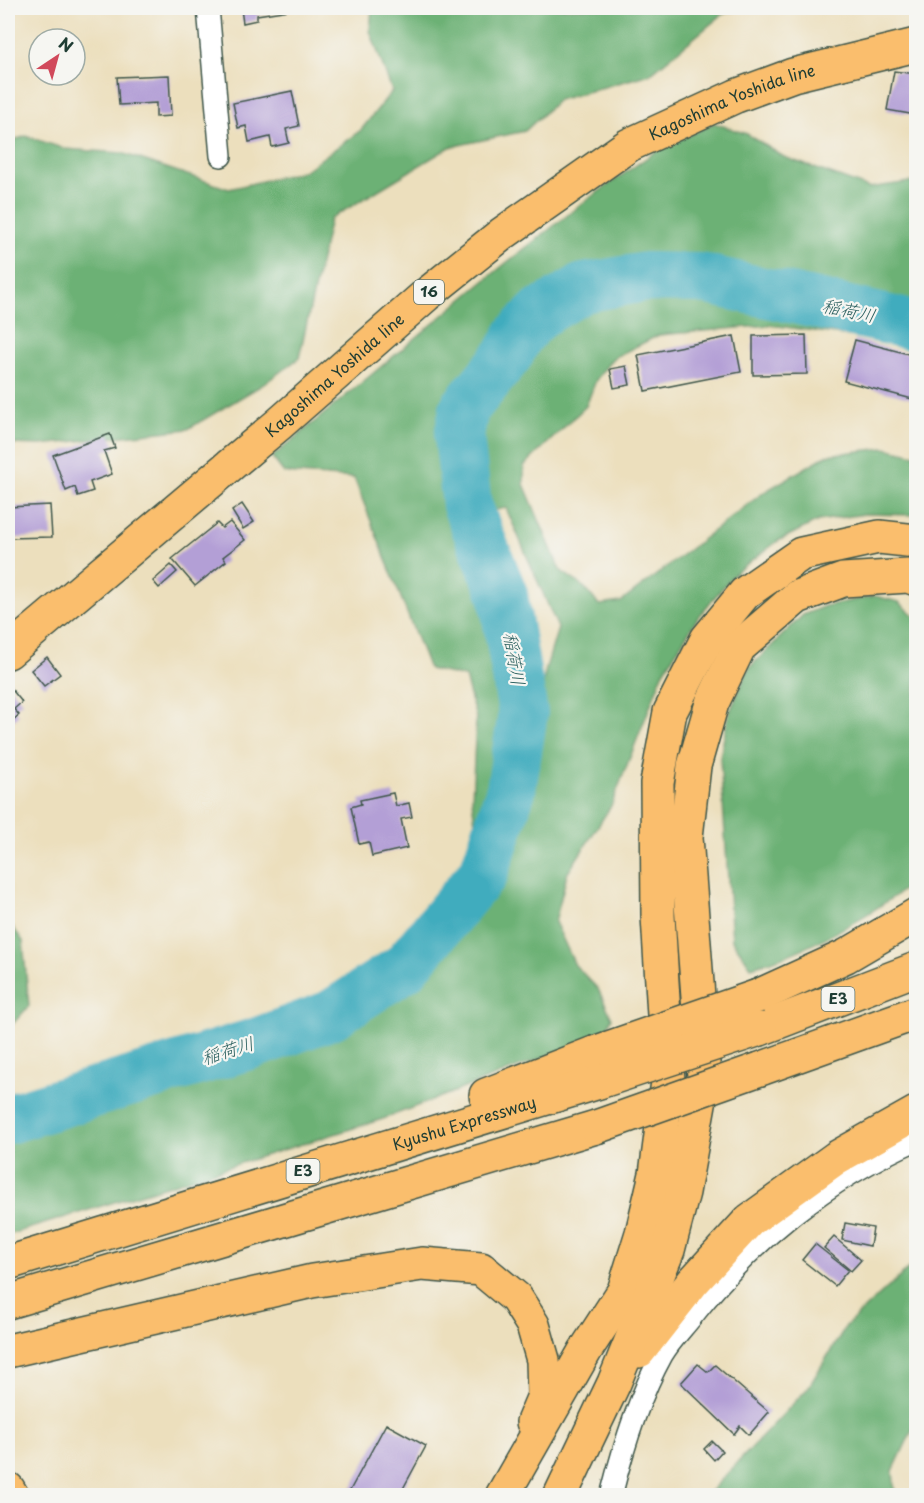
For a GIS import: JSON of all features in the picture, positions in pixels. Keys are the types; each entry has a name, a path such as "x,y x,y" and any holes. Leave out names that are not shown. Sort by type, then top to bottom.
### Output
{"main road":[{"name":"Kagoshima Yoshida line","path":"8,652 279,424 426,294 502,234 629,145 736,96 793,75 916,45"},
{"path":"505,1490 585,1351 624,1291 642,1233 656,1174 668,1081 658,916 657,783 670,712 707,639 745,593 801,554 879,537 916,541"},
{"path":"560,1496 614,1383 668,1250 683,1192 704,1076 686,837 694,766 712,703 739,647 797,597 843,580 908,576 916,579"},
{"path":"597,1067 846,956 916,915"},
{"name":"Kyushu Expressway","path":"8,1263 246,1188 597,1067 760,1029 916,969"},
{"name":"E3","path":"8,1302 596,1127 916,1013"},
{"path":"614,1383 693,1282 750,1220 836,1158 916,1113"},
{"path":"8,1351 312,1281 422,1264 481,1269 516,1298 533,1325 543,1360 544,1396 505,1490"},
{"path":"8,1489 12,1496"}],"street":[{"path":"208,8 221,156"},
{"path":"611,1496 616,1471 649,1381 664,1352 718,1283 765,1236 803,1207 849,1174 916,1140"}],"green space":[{"path":"372,8 742,8 723,14 650,74 558,100 525,131 450,147 330,219 299,358 262,385 188,429 41,445 8,444 8,142 26,136 65,149 122,153 229,189 304,171 361,130 392,91 370,31"},
{"path":"714,123 747,134 784,157 869,188 916,181 916,316 868,302 857,304 849,336 771,325 659,335 613,358 596,380 586,406 524,466 524,484 560,570 584,587 599,605 621,602 764,492 827,455 885,448 916,455 916,515 865,514 818,521 778,541 735,573 698,617 663,673 611,806 567,874 555,922 575,965 598,989 612,1018 603,1035 383,1119 8,1235 8,1135 322,1036 392,993 449,940 479,903 511,842 546,668 558,628 506,508 464,516 512,604 519,627 522,654 518,714 506,773 491,823 476,830 472,800 476,718 465,677 429,669 354,478 284,473 272,457 506,263 591,197 655,152"},
{"path":"875,596 899,602 916,617 916,881 878,908 816,943 751,967 732,940 720,758 728,716 749,668 803,615 825,606"},
{"path":"8,921 23,941 29,1006 8,1029"},
{"path":"916,1262 916,1422 893,1471 895,1495 707,1495 808,1388 846,1326"}],"building":[{"path":"230,8 289,8 290,10 257,15 257,20 243,23 241,9 231,11"},
{"path":"894,71 916,74 916,115 887,110"},
{"path":"169,75 171,116 156,117 156,103 119,105 117,77"},
{"path":"292,91 299,126 286,129 289,143 272,147 270,137 249,142 246,126 238,128 233,103"},
{"path":"806,335 807,374 753,375 753,336"},
{"path":"734,336 741,372 645,391 638,355"},
{"path":"855,340 916,356 916,400 844,381"},
{"path":"626,366 630,385 614,388 610,369"},
{"path":"110,434 115,448 104,451 112,474 90,482 93,491 78,496 75,487 66,491 53,455"},
{"path":"242,504 254,522 243,529 232,511"},
{"path":"50,505 52,537 8,538 8,507"},
{"path":"230,522 245,540 223,557 226,561 195,586 172,559 217,523 222,528"},
{"path":"171,565 177,572 159,588 153,581"},
{"path":"47,657 60,674 44,686 31,670"},
{"path":"9,686 22,702 14,709 19,715 8,725"},
{"path":"393,793 396,806 409,803 412,817 401,819 407,848 372,856 369,842 359,844 351,807 361,804 360,800"},
{"path":"845,1223 873,1228 870,1246 842,1240"},
{"path":"834,1237 861,1260 851,1271 824,1248"},
{"path":"815,1244 848,1270 835,1286 802,1260"},
{"path":"698,1364 708,1372 715,1365 769,1412 749,1435 740,1426 734,1434 681,1383"},
{"path":"386,1424 426,1446 399,1496 347,1496"},
{"path":"712,1441 722,1451 714,1460 704,1449"}],"waterway":[{"name":"稲荷川","path":"8,1119 258,1042 331,1015 405,967 484,872 511,790 523,713 503,594 467,505 459,436 464,409 508,355 519,335 539,314 583,288 645,277 700,278 916,326"}]}
